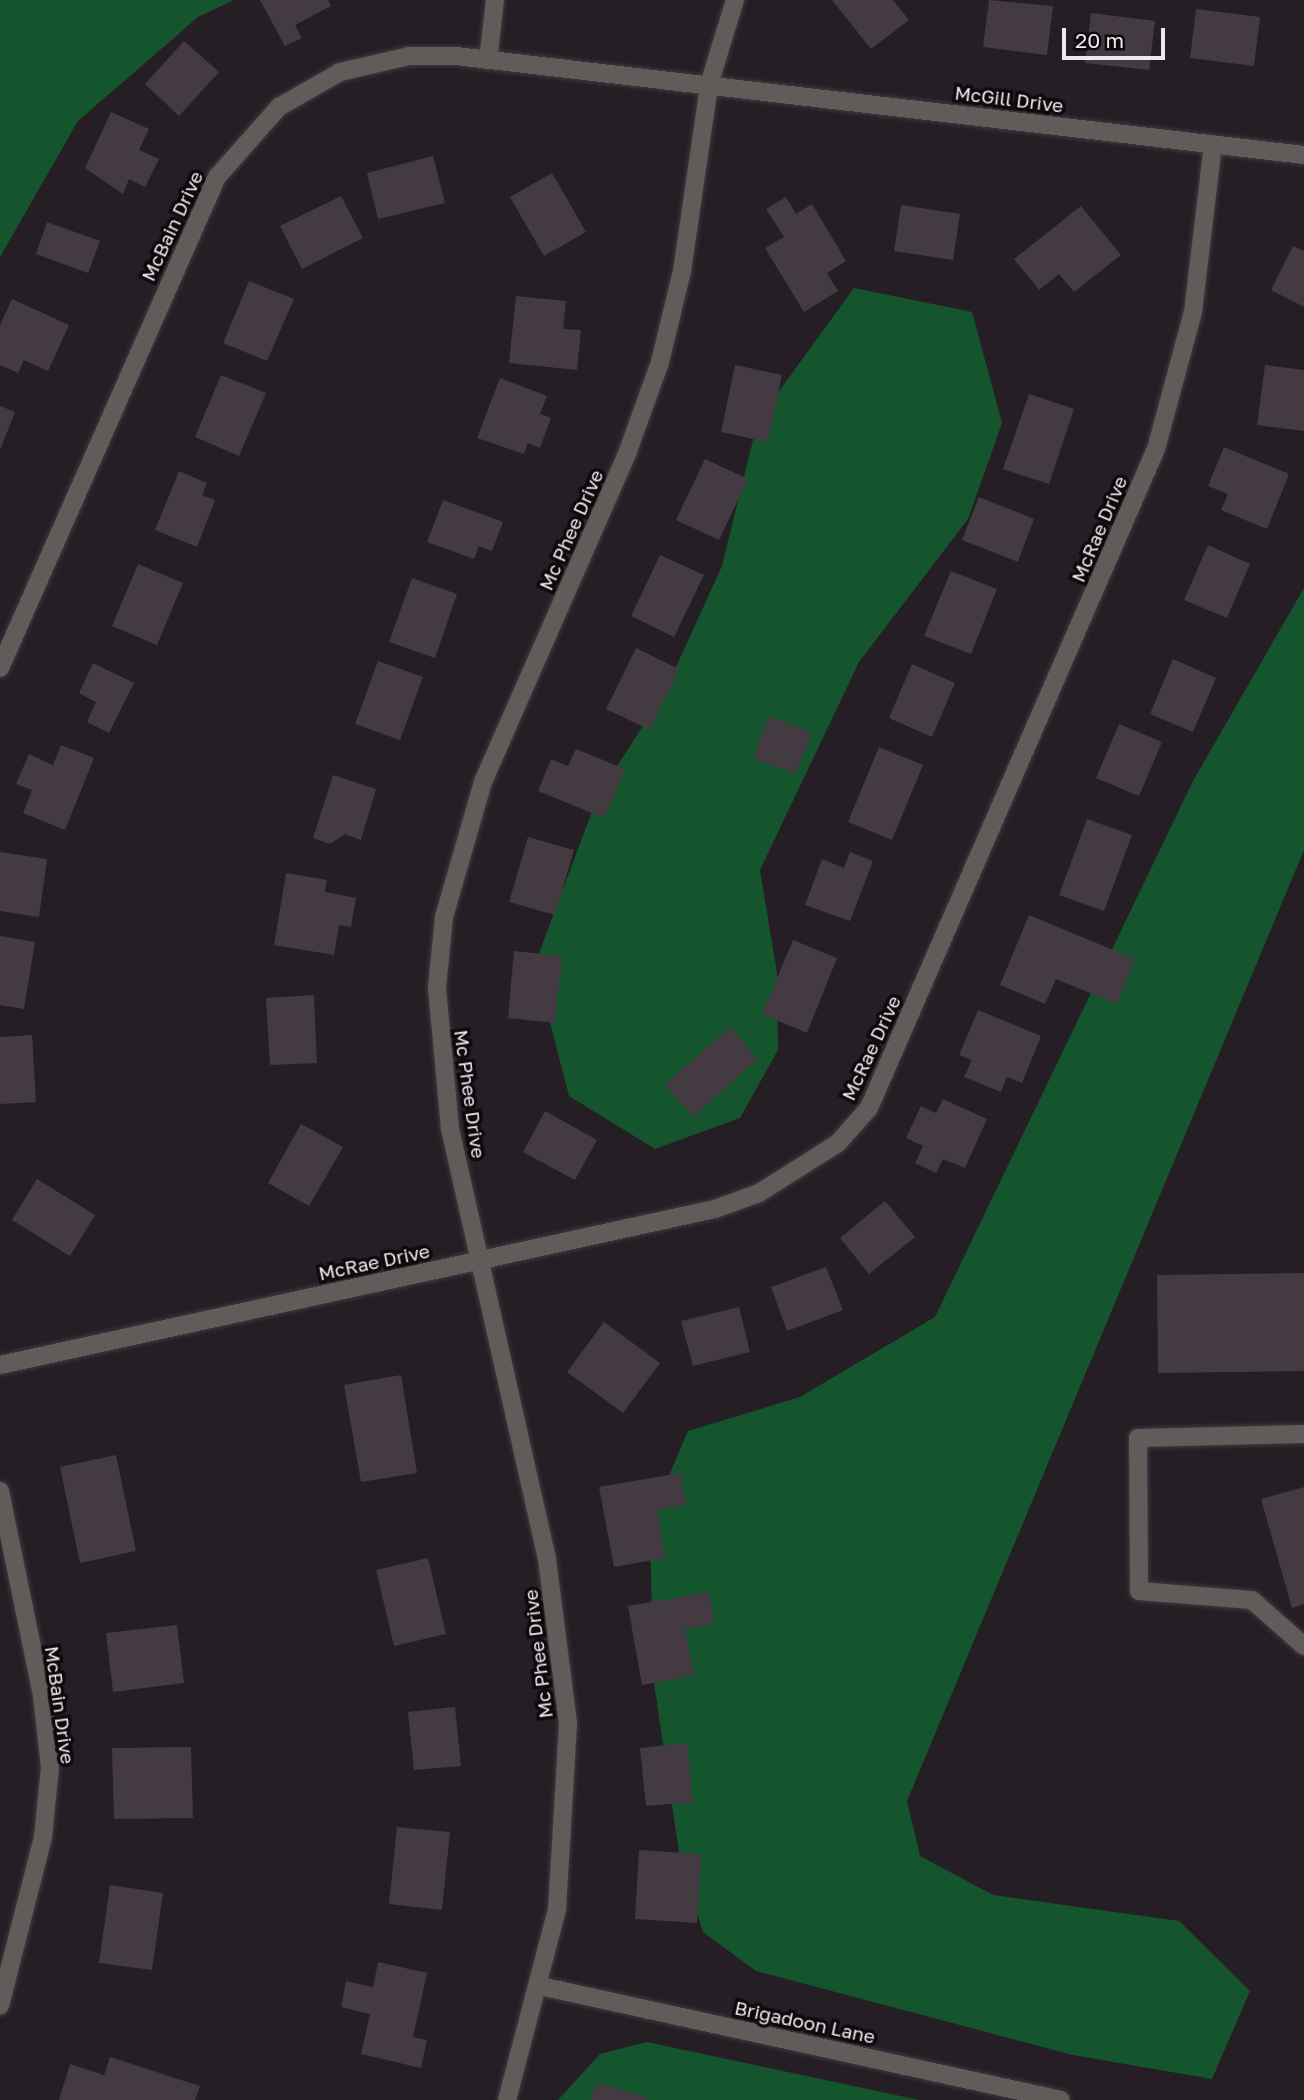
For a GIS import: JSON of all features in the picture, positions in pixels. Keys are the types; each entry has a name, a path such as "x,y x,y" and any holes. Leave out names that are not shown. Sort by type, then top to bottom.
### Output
{"street":[{"path":"488,60 495,0"},
{"name":"Mc Phee Drive","path":"507,2100 540,1986 567,1817 563,1652 439,1058 444,917 483,782 628,451 660,362 682,271 709,85 736,0"},
{"name":"McBain Drive","path":"0,668 205,202 244,139 279,107 340,72 409,56 488,60 709,85"},
{"name":"McGill Drive","path":"709,85 1304,155"},
{"name":"McRae Drive","path":"0,1365 715,1209 759,1193 838,1143 869,1108 1156,449 1194,312 1213,144"},
{"path":"1304,1434 1139,1438 1139,1591 1252,1600 1304,1646"},
{"name":"McBain Drive","path":"0,1491 42,1696 50,1767 43,1837 0,2006"},
{"name":"Brigadoon Lane","path":"540,1986 1060,2100"}],"green space":[{"path":"0,0 234,0 198,17 78,121 0,257"},
{"path":"854,288 972,312 1002,423 968,519 859,662 760,870 777,973 778,1050 740,1118 655,1149 569,1096 535,964 597,798 665,691 722,566 758,420"},
{"path":"1304,588 1304,850 907,1801 920,1856 993,1895 1179,1921 1250,1991 1212,2079 1073,2055 756,1971 703,1932 680,1859 653,1676 650,1520 688,1431 800,1397 935,1317 1193,781"},
{"path":"647,2042 919,2100 558,2100 600,2054"}],"building":[{"path":"260,0 328,0 331,6 295,25 302,38 285,46"},
{"path":"832,0 893,0 909,20 871,49"},
{"path":"989,0 1053,6 1047,55 983,47"},
{"path":"1196,9 1260,17 1254,66 1190,58"},
{"path":"1091,13 1155,21 1149,70 1085,63"},
{"path":"184,41 219,72 179,116 145,84"},
{"path":"111,112 149,129 139,150 159,159 145,187 129,179 123,194 85,168"},
{"path":"433,156 445,203 378,219 367,173"},
{"path":"552,173 586,232 544,256 510,197"},
{"path":"341,196 363,238 302,269 280,226"},
{"path":"786,197 796,214 812,204 846,261 827,273 838,291 804,312 765,248 784,237 766,209"},
{"path":"901,205 960,214 953,260 894,251"},
{"path":"1081,206 1121,255 1074,292 1059,274 1039,290 1014,259"},
{"path":"47,222 100,241 88,273 36,254"},
{"path":"1293,246 1304,251 1304,307 1271,290"},
{"path":"249,281 294,299 267,361 223,343"},
{"path":"516,296 566,301 563,329 581,330 577,370 509,363"},
{"path":"12,299 69,325 48,371 24,360 18,373 0,365 0,325"},
{"path":"735,365 782,375 768,442 721,432"},
{"path":"1265,365 1304,370 1304,431 1257,425"},
{"path":"221,375 266,393 239,456 195,437"},
{"path":"500,378 547,396 540,414 551,418 540,448 528,443 524,454 477,438"},
{"path":"1029,394 1074,409 1049,484 1003,469"},
{"path":"0,406 15,412 0,450"},
{"path":"1224,447 1289,474 1267,529 1221,510 1228,494 1208,486"},
{"path":"705,459 748,479 719,540 676,520"},
{"path":"179,471 207,483 202,495 215,500 197,547 155,530"},
{"path":"979,497 1034,519 1018,562 962,540"},
{"path":"443,500 503,522 492,551 479,546 474,559 427,542"},
{"path":"1208,545 1250,564 1227,618 1184,600"},
{"path":"660,555 704,575 674,637 631,616"},
{"path":"138,564 183,583 157,645 112,626"},
{"path":"951,571 997,589 971,654 924,636"},
{"path":"412,578 457,594 435,658 389,642"},
{"path":"636,648 679,669 650,730 606,709"},
{"path":"1173,659 1216,678 1193,732 1150,714"},
{"path":"378,661 423,677 400,740 355,724"},
{"path":"93,663 134,683 109,733 87,722 96,702 79,693"},
{"path":"912,664 955,683 932,737 889,718"},
{"path":"769,716 812,733 795,774 753,758"},
{"path":"1119,724 1162,742 1139,796 1096,778"},
{"path":"61,745 94,758 65,830 23,813 32,790 16,784 29,754 53,765"},
{"path":"879,747 923,765 892,840 848,822"},
{"path":"576,749 625,769 604,818 538,791 551,759 568,766"},
{"path":"333,775 376,789 361,840 345,834 330,844 313,838"},
{"path":"1087,819 1132,835 1104,911 1059,895"},
{"path":"528,837 574,850 555,915 509,902"},
{"path":"0,852 47,859 39,917 0,911"},
{"path":"850,852 873,861 850,921 805,905 822,859 844,868"},
{"path":"286,873 327,880 325,892 356,898 351,927 339,925 334,955 274,945"},
{"path":"1029,915 1135,959 1117,1004 1056,979 1045,1004 1000,985"},
{"path":"0,936 35,942 24,1009 0,1005"},
{"path":"793,940 837,958 807,1033 762,1014"},
{"path":"514,951 562,956 555,1023 508,1018"},
{"path":"314,995 317,1063 270,1065 266,998"},
{"path":"978,1010 1041,1036 1022,1083 1007,1077 1001,1092 964,1077 972,1060 959,1055"},
{"path":"730,1027 758,1059 693,1117 665,1085"},
{"path":"32,1035 36,1102 0,1104 0,1037"},
{"path":"943,1099 987,1119 965,1168 943,1159 936,1173 915,1163 923,1146 906,1138 921,1106 936,1113"},
{"path":"545,1111 597,1140 575,1180 523,1152"},
{"path":"301,1124 343,1147 309,1206 268,1183"},
{"path":"37,1179 95,1215 70,1256 12,1220"},
{"path":"885,1201 915,1237 869,1274 840,1238"},
{"path":"826,1267 843,1310 787,1331 771,1287"},
{"path":"1304,1273 1304,1371 1158,1373 1157,1275"},
{"path":"739,1307 750,1352 693,1366 681,1321"},
{"path":"604,1322 660,1363 623,1413 567,1372"},
{"path":"401,1375 417,1473 361,1482 344,1385"},
{"path":"116,1455 136,1551 80,1563 60,1467"},
{"path":"680,1473 686,1505 657,1510 665,1558 614,1567 599,1487"},
{"path":"1304,1487 1304,1604 1292,1608 1261,1499"},
{"path":"428,1558 446,1634 394,1646 376,1570"},
{"path":"709,1592 714,1624 685,1629 694,1676 642,1685 628,1606"},
{"path":"177,1625 184,1683 113,1692 106,1633"},
{"path":"455,1707 461,1766 414,1770 408,1712"},
{"path":"687,1743 693,1802 646,1806 640,1748"},
{"path":"191,1747 193,1818 114,1819 112,1748"},
{"path":"397,1827 450,1832 442,1910 389,1904"},
{"path":"639,1850 701,1854 697,1923 635,1919"},
{"path":"110,1885 163,1893 152,1970 99,1963"},
{"path":"378,1962 427,1973 413,2037 427,2040 421,2068 361,2054 370,2014 341,2007 346,1981 373,1987"},
{"path":"110,2057 200,2086 195,2100 59,2100 70,2064 104,2075"},
{"path":"596,2083 647,2097 646,2100 591,2100"}]}
